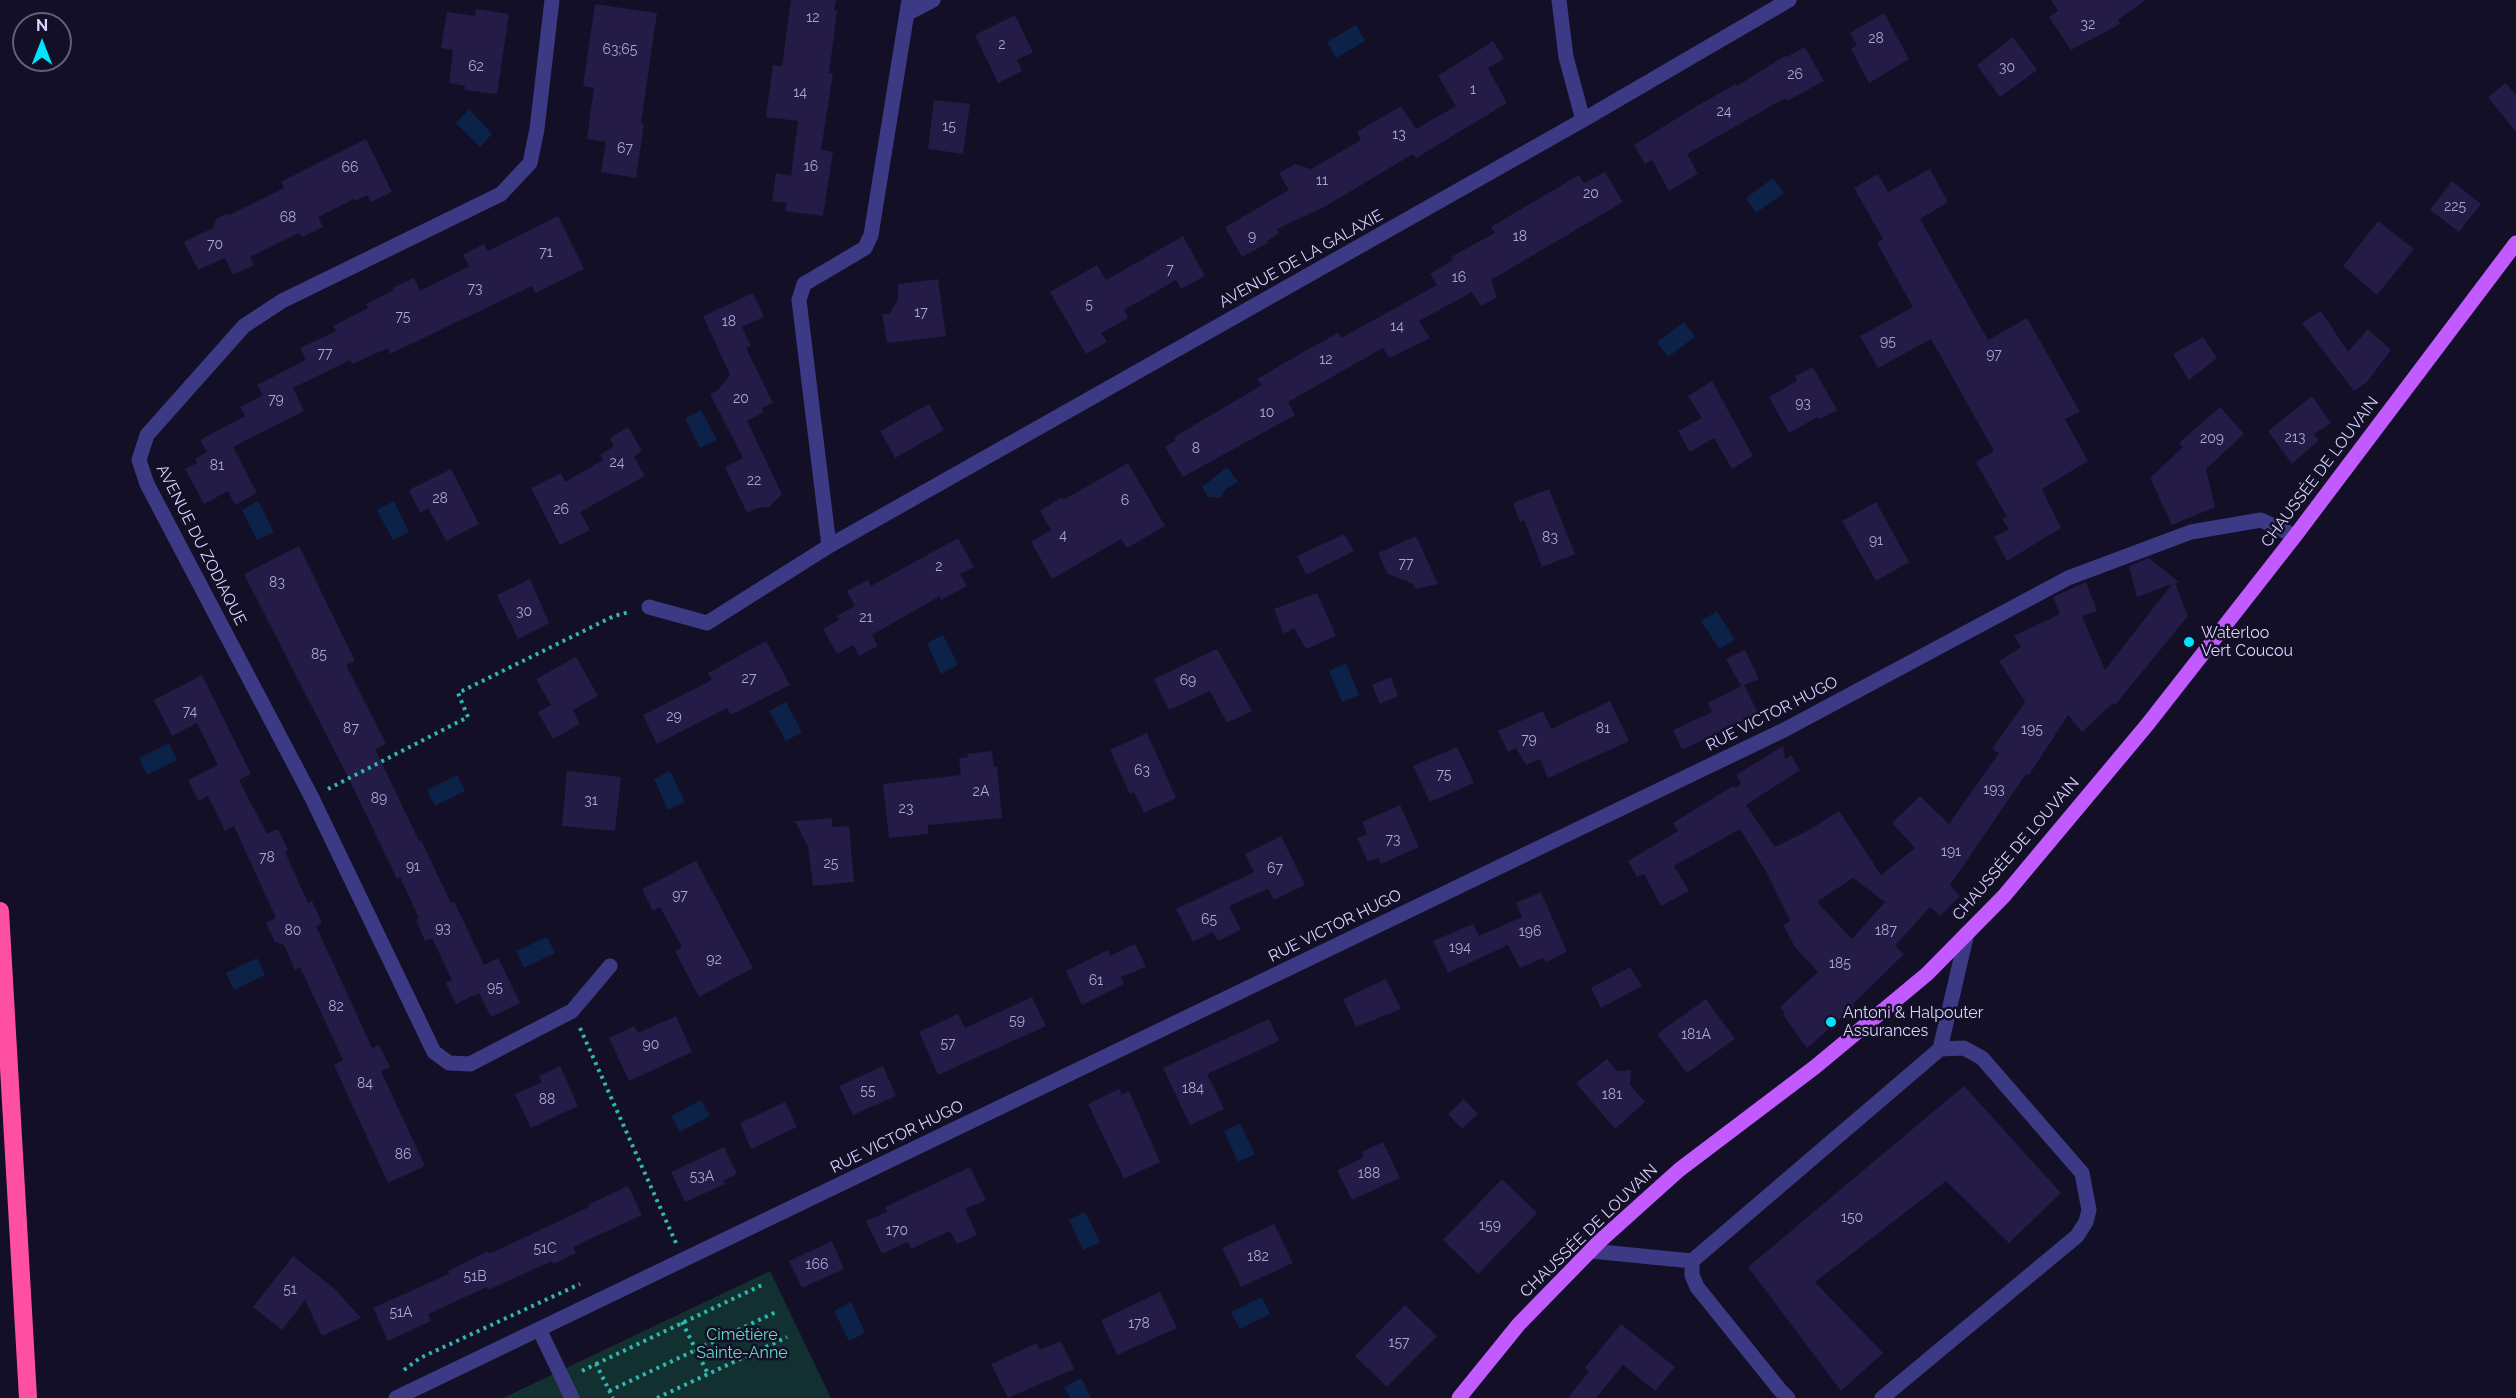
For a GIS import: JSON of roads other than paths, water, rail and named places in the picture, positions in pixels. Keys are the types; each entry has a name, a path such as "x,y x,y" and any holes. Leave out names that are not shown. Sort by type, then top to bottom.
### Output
{"highway":[{"path":"0,911 28,1398"}],"main road":[{"name":"CHAUSSÉE DE LOUVAIN","path":"1459,1398 1518,1324 1591,1251 1679,1170 1815,1067 1927,974 2004,896 2147,725 2295,536 2516,243"}],"street":[{"name":"AVENUE DU ZODIAQUE","path":"552,0 537,129 530,163 501,194 282,301 244,326 147,435 139,460 147,484 312,798 434,1052 449,1063 470,1064 572,1011 610,966"},
{"path":"829,546 799,300 804,284 865,248 871,235 909,6 933,0"},
{"path":"1559,0 1566,57 1583,120"},
{"name":"AVENUE DE LA GALAXIE","path":"649,607 707,623 829,546 1583,120 1789,0"},
{"name":"RUE VICTOR HUGO","path":"396,1398 1786,729 2068,578 2191,532 2262,520 2295,536"},
{"path":"1591,1251 1692,1262 1940,1049 1967,933"},
{"path":"1882,1398 2078,1236 2089,1210 2082,1173 1982,1058 1964,1048 1940,1049"},
{"path":"1692,1262 1692,1275 1697,1287 1779,1390 1788,1398"},
{"path":"538,1329 572,1398"}],"water":[{"path":"1356,25 1365,41 1336,58 1327,42"},
{"path":"469,109 492,134 480,147 456,123"},
{"path":"1773,178 1784,193 1756,213 1746,198"},
{"path":"1684,322 1695,337 1668,357 1657,342"},
{"path":"701,410 717,440 700,448 685,418"},
{"path":"1227,467 1238,482 1226,489 1220,498 1208,497 1202,487"},
{"path":"258,501 274,532 257,540 242,510"},
{"path":"394,501 409,532 393,540 377,510"},
{"path":"1717,611 1735,640 1719,649 1701,621"},
{"path":"943,635 958,665 941,674 927,643"},
{"path":"1346,663 1359,695 1342,702 1329,671"},
{"path":"786,702 802,732 786,741 769,711"},
{"path":"169,743 177,760 147,775 139,758"},
{"path":"670,771 685,802 668,810 654,779"},
{"path":"457,775 465,791 435,806 427,790"},
{"path":"547,937 555,953 524,968 516,951"},
{"path":"257,958 265,975 234,990 226,973"},
{"path":"701,1100 710,1116 680,1132 671,1116"},
{"path":"1240,1123 1255,1154 1238,1162 1224,1131"},
{"path":"1085,1212 1100,1242 1083,1250 1069,1220"},
{"path":"1262,1297 1270,1314 1240,1329 1231,1312"},
{"path":"851,1302 865,1333 849,1341 834,1311"},
{"path":"1081,1378 1091,1398 1070,1398 1064,1387"}],"place":[{"name":"Waterloo Vert Coucou","path":"2189,642"},
{"name":"Antoni & Halpouter Assurances","path":"1831,1022"}],"park label":[{"name":"Cimetière Sainte-Anne","path":"742,1344"}]}
